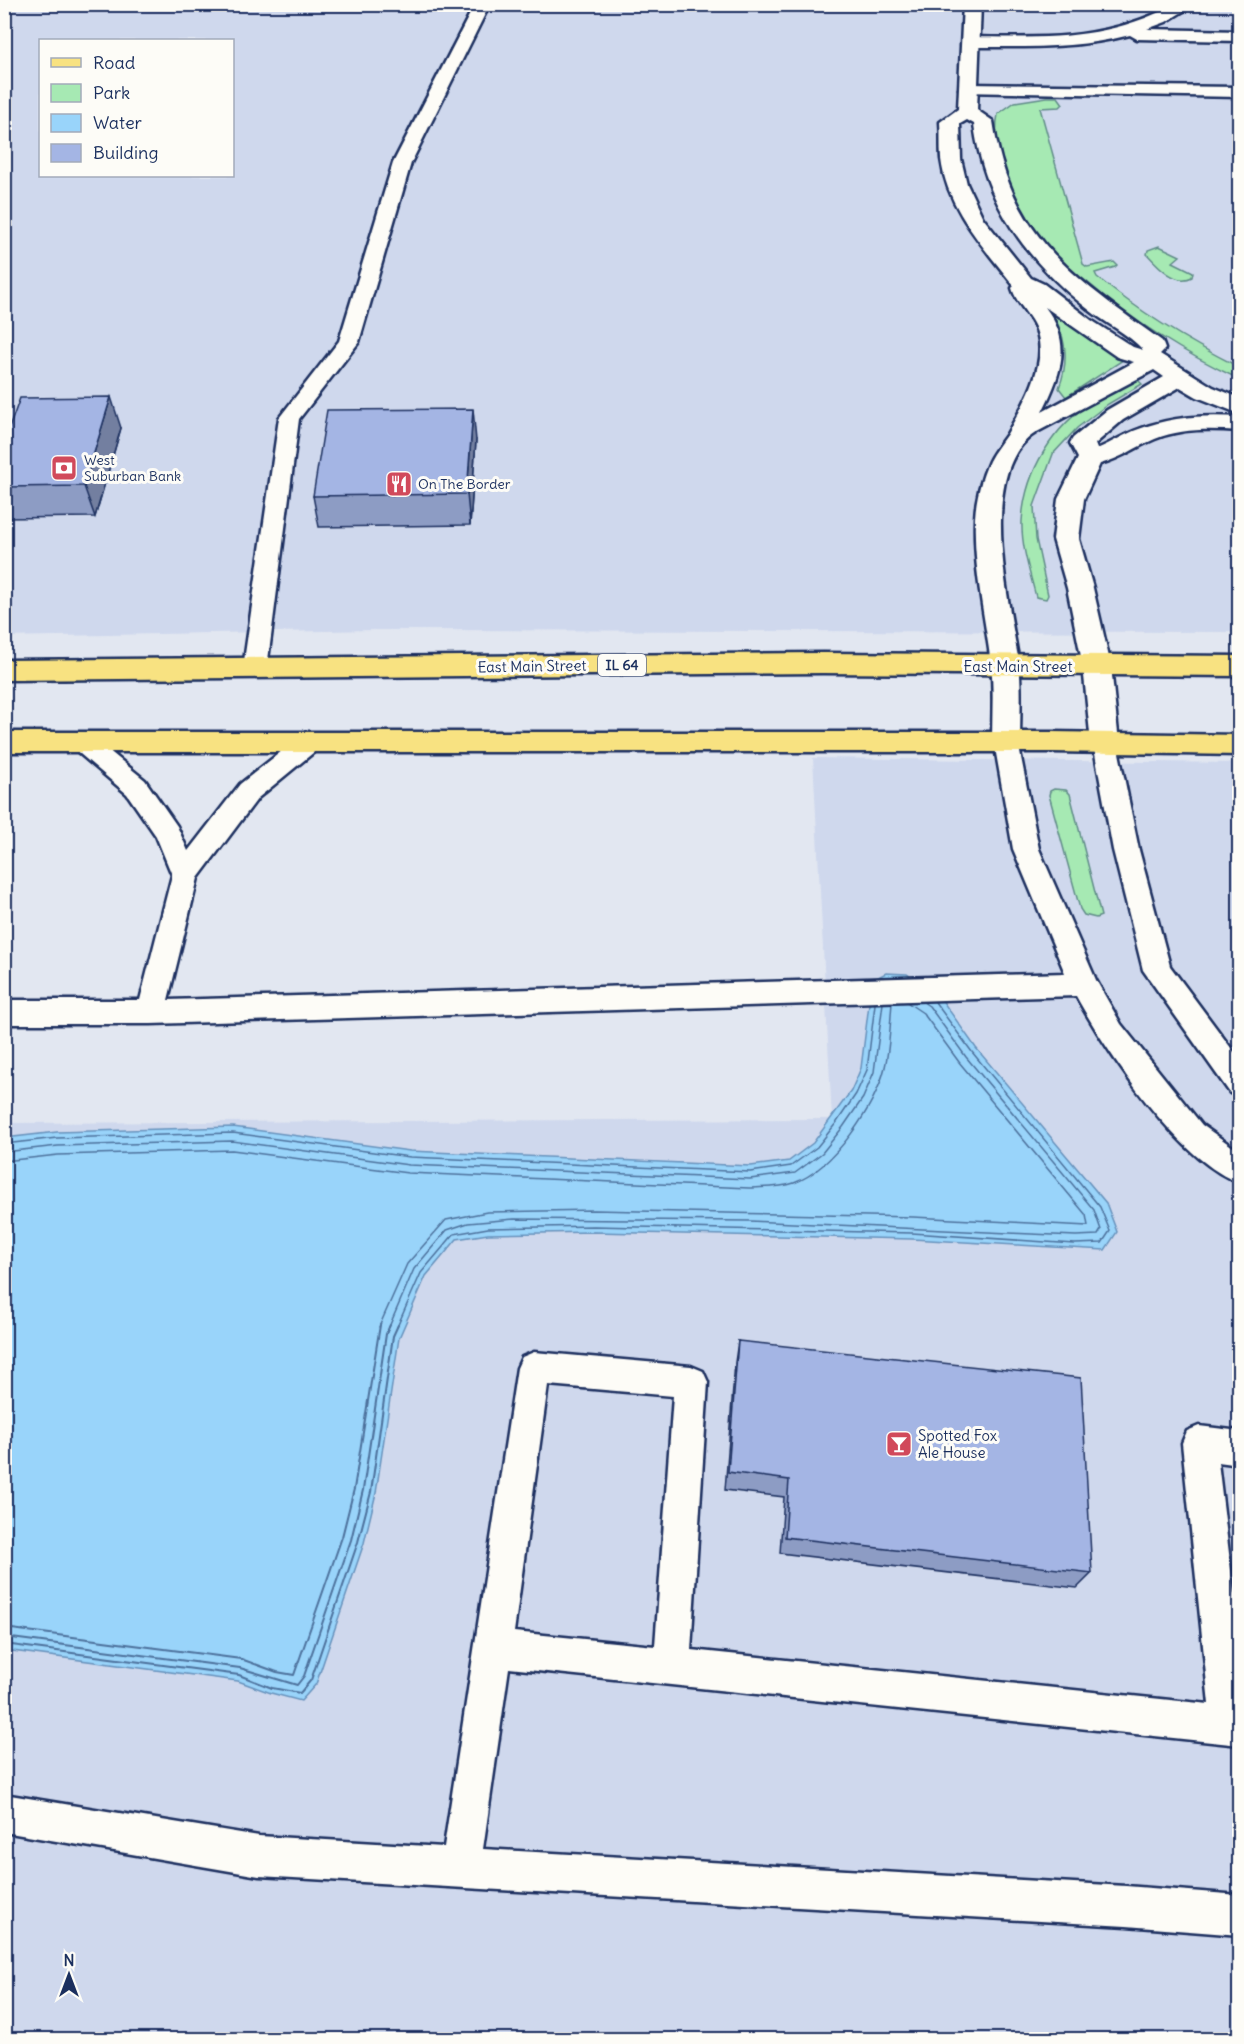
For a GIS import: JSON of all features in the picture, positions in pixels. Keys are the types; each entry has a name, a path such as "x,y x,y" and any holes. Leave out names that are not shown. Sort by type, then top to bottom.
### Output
{"main road":[{"name":"East Main Street","path":"4,670 823,663 1239,666"},
{"path":"4,742 1006,742 1239,745"}],"street":[{"path":"967,112 972,4"},
{"path":"967,112 950,122 951,159 957,184 973,219 1023,283 1036,289 1083,325 1125,352 1154,360 1205,392 1239,407"},
{"path":"967,112 983,121 985,141 996,182 1014,220 1034,245 1092,301 1154,346 1154,360"},
{"path":"1006,742 1005,666 997,621 987,533 990,501 1004,458 1019,433 1050,362 1047,326 1024,293 1023,283"},
{"path":"1019,433 1154,360"},
{"path":"1090,458 1082,443 1114,415 1182,376"},
{"path":"1090,458 1107,456 1157,429 1185,422 1239,424"},
{"path":"1090,458 1071,500 1066,539 1097,666 1105,743"}],"lane":[{"path":"255,668 289,418 349,342 402,163 483,4"},
{"path":"970,42 1081,42 1119,34 1168,17 1188,4"},
{"path":"1119,34 1239,36"},
{"path":"967,89 1239,92"},
{"path":"82,742 136,787 168,833 185,875"},
{"path":"152,1012 185,875 249,791 310,742"},
{"path":"1006,742 1026,849 1084,984 1111,1032 1191,1134 1239,1170"},
{"path":"1105,743 1126,850 1157,970 1239,1084"},
{"path":"4,1012 152,1012 1084,984"},
{"path":"461,1867 534,1368 691,1382 672,1667"},
{"path":"494,1648 1235,1726 1199,1443 1239,1448"},
{"path":"4,1813 259,1856 1126,1905 1239,1915"}],"shaded area":[{"path":"4,5 1239,5 1239,632 375,630 5,637"},
{"path":"813,758 1239,763 1239,2039 5,2039 4,1123 832,1119"}],"green space":[{"path":"1058,97 1063,104 1060,107 1040,108 1083,264 1087,267 1114,262 1117,265 1115,267 1095,273 1097,277 1166,326 1239,367 1239,379 1178,347 1122,310 1067,267 1029,222 1010,187 1003,168 998,150 998,114 1015,102"},
{"path":"1159,246 1180,256 1173,262 1193,272 1192,277 1180,279 1174,277 1156,264 1147,254 1148,250"},
{"path":"1049,308 1123,360 1066,397 1059,388 1065,357 1063,337"},
{"path":"1136,378 1142,384 1108,404 1077,428 1053,454 1034,506 1036,539 1048,595 1046,599 1036,597 1024,550 1022,530 1024,503 1035,468 1044,451 1066,423 1100,397"},
{"path":"1054,789 1066,790 1070,794 1101,916 1096,918 1084,915 1080,909 1049,795"}],"water":[{"path":"886,973 907,974 939,996 976,1048 1106,1203 1117,1232 1105,1250 912,1239 594,1232 488,1234 457,1239 426,1276 399,1338 376,1493 364,1543 316,1684 301,1701 238,1681 5,1650 5,1138 57,1132 233,1127 410,1151 751,1166 789,1161 813,1143 851,1091 861,1068 872,980"}],"building":[{"path":"111,397 84,486 4,487 4,442 20,398"},
{"path":"473,409 467,494 313,496 327,410"},
{"name":"Spotted Fox Ale House","path":"738,1341 1081,1378 1092,1573 785,1537 789,1480 728,1472"}],"place":[{"name":"West Suburban Bank","path":"64,468"},
{"name":"On The Border","path":"399,484"},
{"name":"Spotted Fox Ale House","path":"899,1444"}]}
